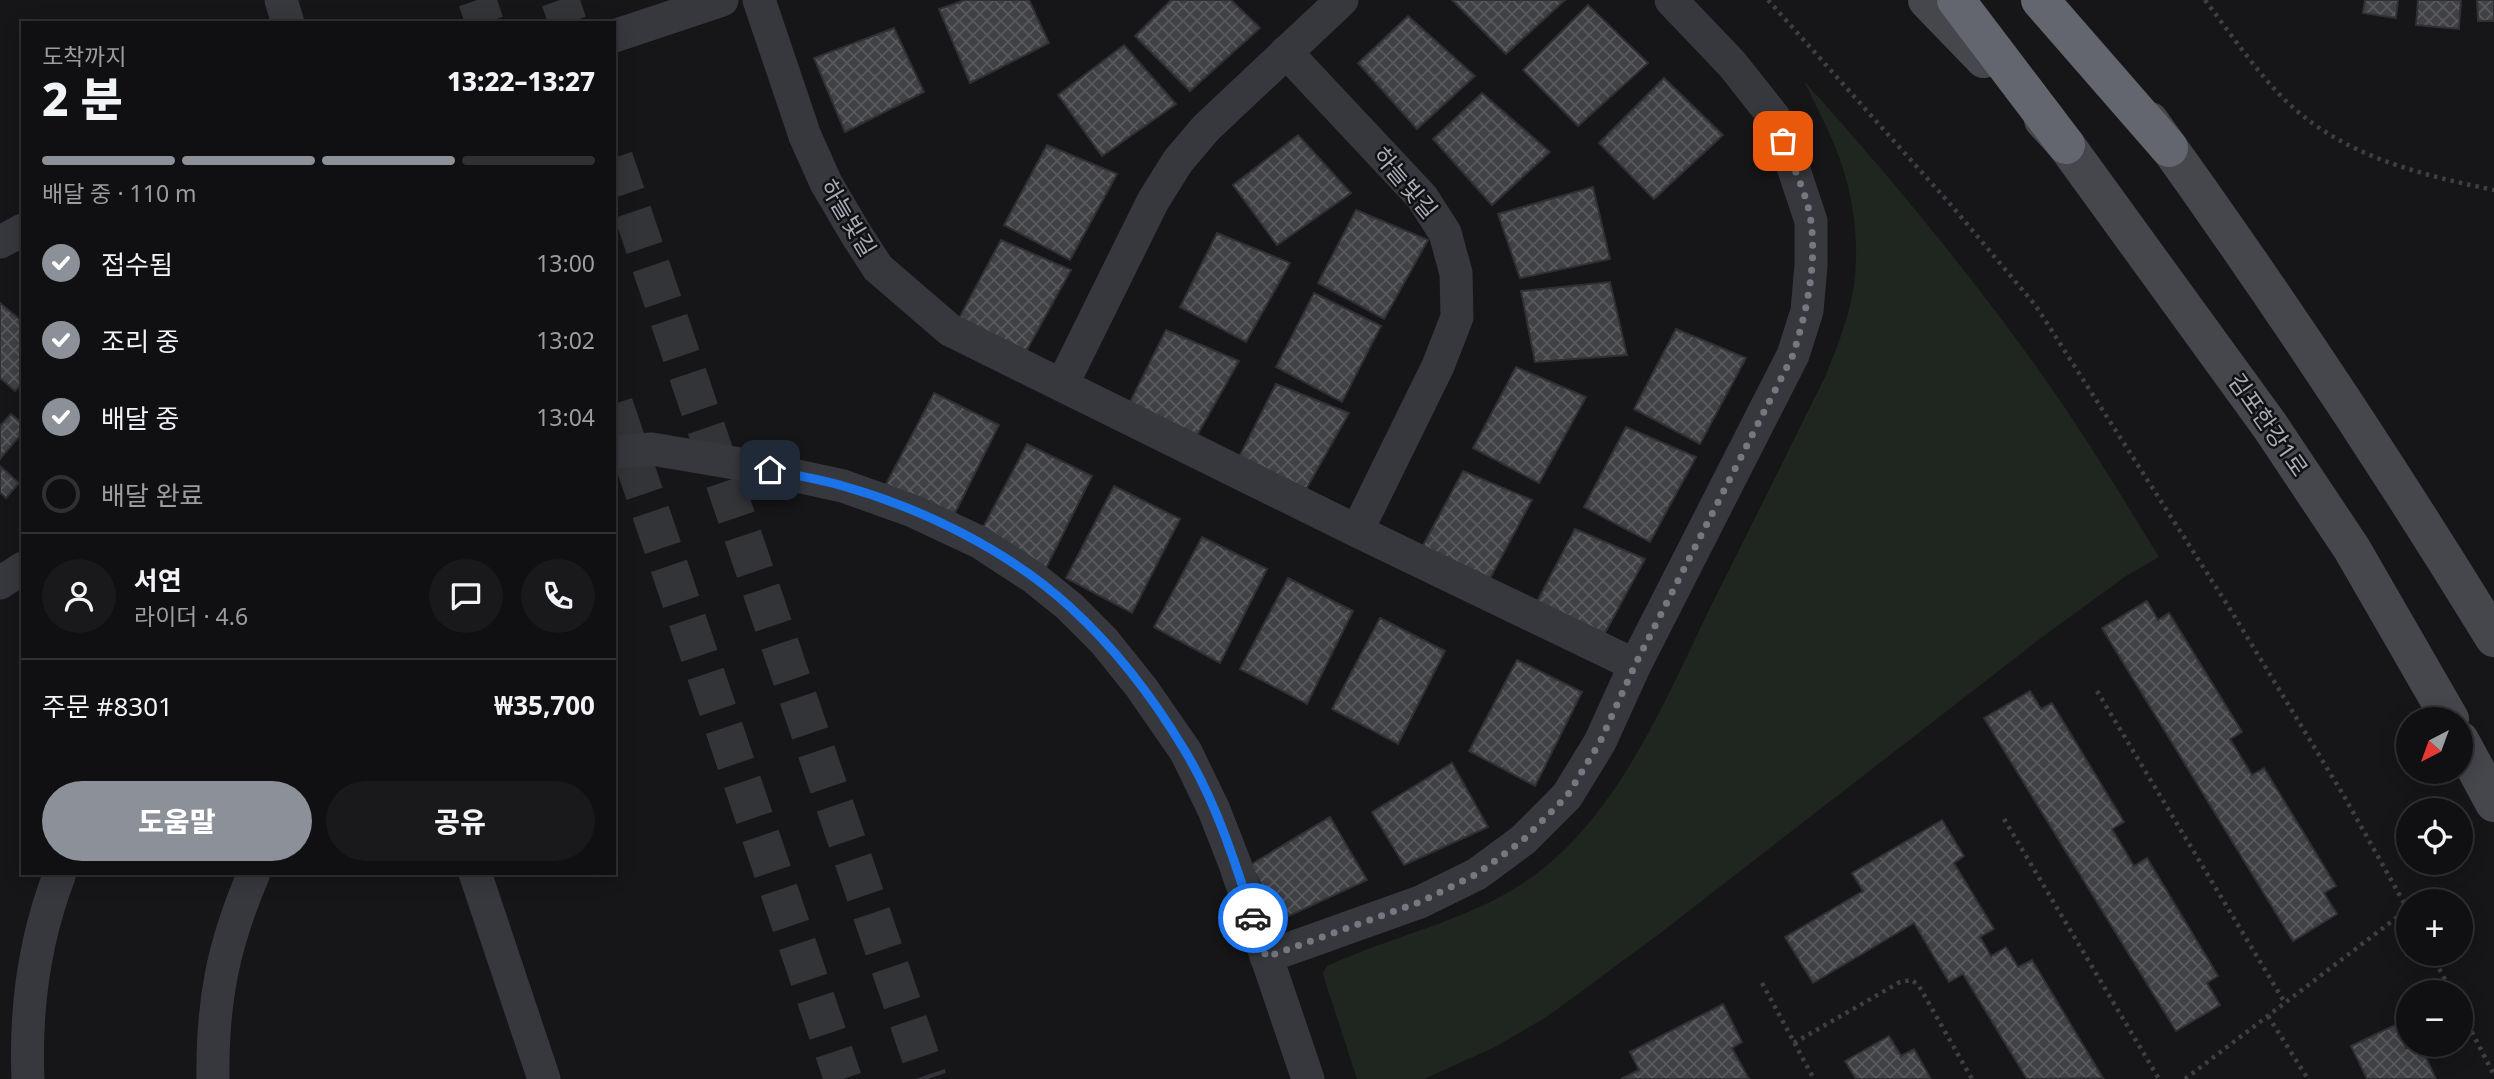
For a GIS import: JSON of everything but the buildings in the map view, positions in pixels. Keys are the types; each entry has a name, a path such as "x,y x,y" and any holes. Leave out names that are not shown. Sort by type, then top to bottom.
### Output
{"highway":[{"path":"1956,0 2066,145"},
{"path":"2040,0 2169,148"}],"street":[{"path":"281,0 287,21"},
{"path":"616,35 722,0"},
{"name":"하늘빛길","path":"760,0 805,135 827,183 878,268 950,330 1635,665"},
{"path":"1062,385 1153,201 1178,161 1206,128 1342,0"},
{"path":"1266,957 1420,902 1477,874 1523,840 1567,796 1600,742 1635,665 1793,355 1807,311 1811,221 1774,117 1732,64 1671,0"},
{"name":"김포한강1로","path":"1927,0 2066,145 2262,415 2353,549 2443,707"},
{"path":"2063,0 2342,399 2426,527 2494,638"},
{"name":"하늘빛길","path":"1286,52 1422,197 1445,233 1456,274 1457,317 1438,366 1357,531"},
{"path":"0,242 21,231"},
{"path":"616,452 652,449 746,465 843,486 913,511 979,542 1033,577 1069,606 1104,641 1141,687 1186,752 1231,853 1308,1079"},
{"path":"0,583 21,569"},
{"path":"2473,764 2494,803"},
{"path":"28,1079 26,1047 31,992 41,941 59,875"},
{"path":"213,1079 217,993 235,920 253,875"},
{"path":"476,875 544,1079"}],"path":[{"path":"1768,0 1951,205 2036,306 2230,608 2344,796 2397,889"},
{"path":"2205,0 2283,98 2316,126 2381,161 2410,171 2494,190"},
{"path":"2097,691 2285,1003"},
{"path":"2004,819 2159,1079"},
{"path":"2185,1079 2396,918"},
{"path":"1794,1043 1900,982 1912,980 1919,986 1972,1079"},
{"path":"1762,983 1814,1079"},
{"path":"2268,1016 2308,1079"},
{"path":"2473,1034 2494,1075"}],"shaded area":[{"path":"1804,81 1924,220 2008,328 2052,388 2159,557 2126,576 2041,638 1663,931 1548,1016 1497,1046 1424,1079 1357,1079 1323,973 1327,966 1461,915 1512,890 1565,849 1592,819 1616,787 1657,717 1825,377 1851,302 1856,235 1841,161"}],"tunnel":[{"path":"477,0 484,21"},
{"path":"560,0 567,21"},
{"path":"616,164 928,1079"},
{"path":"616,410 843,1079"}],"way so far":[{"path":"1253,918 1266,957 1420,902 1477,874 1523,840 1567,796 1600,742 1635,665 1793,355 1807,311 1811,221 1783,141"}],"route":[{"path":"770,470 843,486 913,511 979,542 1033,577 1069,606 1104,641 1141,687 1186,752 1214,810 1253,918"}]}
